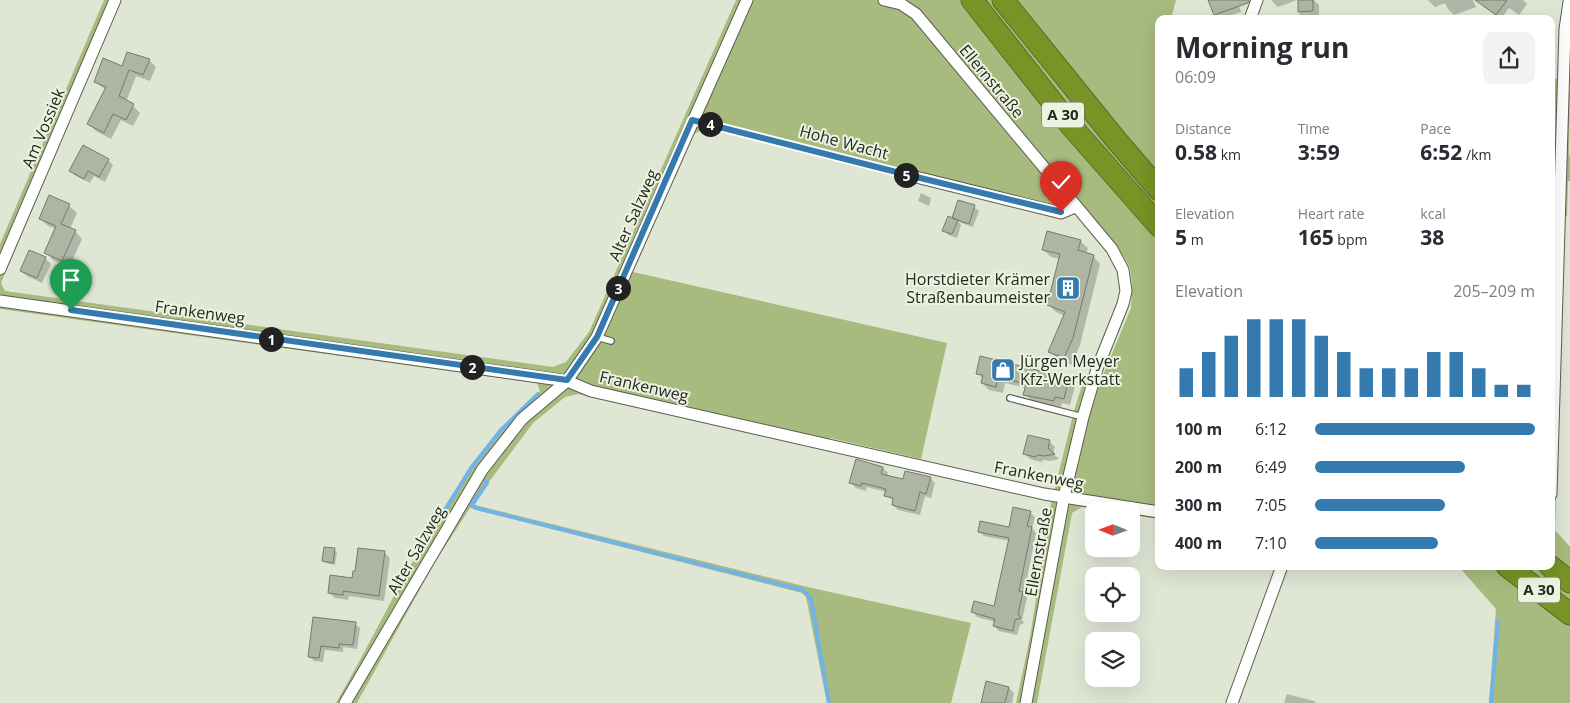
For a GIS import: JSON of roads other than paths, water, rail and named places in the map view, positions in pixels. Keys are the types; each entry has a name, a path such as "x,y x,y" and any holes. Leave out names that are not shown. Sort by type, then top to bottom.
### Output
{"highway":[{"name":"A 30","path":"972,0 1072,127 1155,221"},
{"name":"A 30","path":"1003,0 1155,185"},
{"name":"A 30","path":"1513,570 1570,614"},
{"name":"A 30","path":"1555,570 1570,582"}],"street":[{"name":"Am Vossiek","path":"0,270 115,0"},
{"name":"Alter Salzweg","path":"345,703 482,470 522,419 567,380 597,337 746,0"},
{"name":"Ellernstraße","path":"884,0 900,4 916,14 1075,207 1112,249 1123,270 1126,291 1124,304 1097,369 1083,416 1064,497 1026,703"},
{"path":"1251,15 1257,0"},
{"path":"1555,361 1565,29 1568,1"},
{"path":"912,176 1061,212 1075,207"},
{"name":"Frankenweg","path":"0,300 567,380 591,391 1044,494 1155,511"},
{"path":"1232,703 1281,570"}],"lane":[{"path":"597,337 611,342"},
{"path":"1010,398 1083,416"}],"waterway":[{"path":"442,515 471,468 501,430 538,394"},
{"path":"485,480 487,483 472,505 476,508 803,590 811,599 829,703"},
{"path":"1491,703 1498,622"}],"place":[{"name":"Horstdieter Krämer Straßenbaumeister","path":"1068,288"},
{"name":"Jürgen Meyer Kfz-Werkstatt","path":"1003,370"}]}
